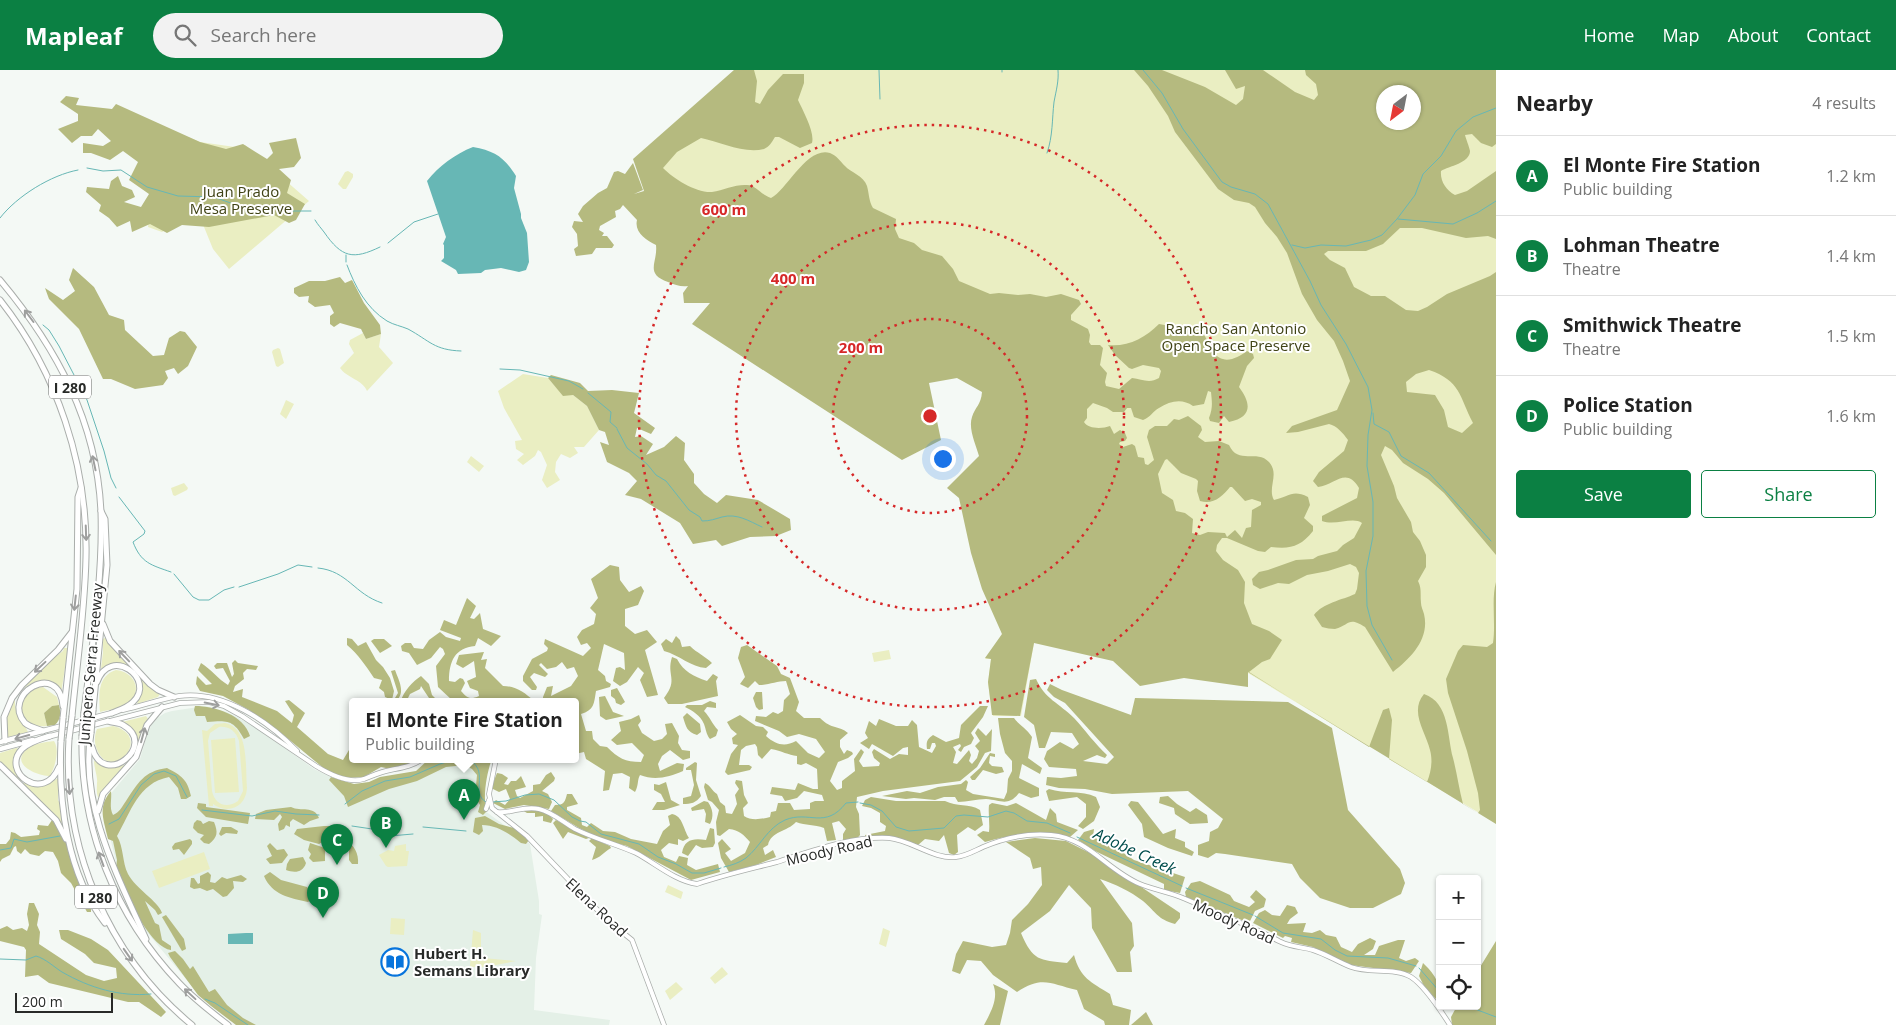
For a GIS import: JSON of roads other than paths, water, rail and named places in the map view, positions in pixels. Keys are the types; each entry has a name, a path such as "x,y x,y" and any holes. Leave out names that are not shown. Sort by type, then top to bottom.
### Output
{"highway":[{"name":"Junipero Serra Freeway","path":"0,280 38,329 69,384 90,444 97,480 100,511 100,559 82,736 84,786 95,841 117,895 149,948 179,984 228,1025"},
{"name":"Junipero Serra Freeway","path":"0,300 27,340 50,382 63,414 81,485 86,535 86,576 69,739 69,787 78,845 91,884 112,931 130,958 156,990 192,1025"},
{"path":"74,860 64,811 60,741 78,568 78,498 81,485"},
{"path":"100,511 105,519 107,555 103,616 90,742 91,779 99,822 112,865 149,948"},
{"path":"103,616 106,634 112,644 154,687 174,697"},
{"path":"2,742 4,717 12,698 22,685 58,650 72,632"},
{"path":"94,697 98,680 105,669 112,666 122,666 134,673 139,684 137,697 129,705 112,713"},
{"path":"44,731 28,725 19,716 18,701 22,691 27,687 41,683 56,689 62,699 63,718"},
{"path":"99,822 99,806 103,794 136,757 147,725 162,707"},
{"path":"91,733 93,750 99,760 110,764 124,762 133,751 134,741 132,734 123,725 108,721"},
{"path":"50,736 22,748 17,758 18,772 29,783 41,784 54,775 60,761"},
{"path":"0,766 56,820 64,832 91,901 112,931"}],"main road":[{"path":"2,742 112,713"},
{"path":"0,749 108,721"}],"street":[{"path":"112,713 174,697 204,696 218,699 232,704 276,732 300,755"},
{"path":"108,721 191,701 210,702 224,706 242,716 327,772 344,778 355,780 383,771 408,767 416,763"},
{"path":"486,809 495,763"},
{"path":"489,798 491,805 497,812"},
{"path":"513,824 511,815 516,809"},
{"name":"Moody Road","path":"497,812 516,809 538,809 550,813 589,835 635,853 687,881 697,884 810,852 872,838 890,838 915,845 942,856 955,858 1006,838 1034,835 1059,836 1084,847 1113,868 1140,884 1204,906 1261,931 1282,943 1315,950 1351,967 1365,971 1401,973 1412,978 1433,1001 1450,1025"},
{"name":"Elena Road","path":"497,812 533,841 607,920 632,940 664,1025"}],"water":[{"path":"473,147 498,156 516,176 514,188 521,218 527,233 529,262 526,270 519,272 501,268 485,270 481,273 458,274 456,270 441,261 444,258 443,244 446,237 427,181 448,161"},
{"path":"253,933 253,944 228,944 228,934"}],"waterway":[{"path":"879,70 880,99"},
{"path":"1047,153 1058,82 1058,70"},
{"path":"1143,70 1162,93 1183,129 1222,182 1231,187 1255,194 1268,204 1321,305 1346,344 1368,387 1372,410 1368,435 1367,466 1373,502 1373,536 1366,571 1367,606 1372,625 1392,660"},
{"path":"1292,245 1305,248 1321,245 1346,246 1371,240 1382,235 1415,195 1423,174 1441,156 1456,131 1473,117 1496,108"},
{"path":"87,168 103,171 121,170 147,187 178,196 214,197 254,210 273,206 292,211 311,211"},
{"path":"0,218 25,194 57,177 78,170"},
{"path":"1398,219 1453,224 1477,213 1496,201"},
{"path":"388,243 414,222 438,214"},
{"path":"315,220 330,241 343,252 355,255 380,247"},
{"path":"346,255 346,262"},
{"path":"347,265 362,296 380,316 408,329 438,347 461,351"},
{"path":"43,325 49,330 59,346 87,400 111,478 116,488"},
{"path":"500,369 520,370 569,381 583,389"},
{"path":"588,393 611,412 610,422 617,428"},
{"path":"1373,413 1374,424 1389,432 1401,456 1429,473 1491,541"},
{"path":"617,429 627,448 647,464 656,475 666,481 689,510 700,517 702,521 733,516 743,518 762,527"},
{"path":"119,497 145,531 144,534 133,542 140,555 152,565 171,572"},
{"path":"239,587 298,565 312,567"},
{"path":"318,568 337,573 364,594 382,603"},
{"path":"174,574 193,597 199,600 209,600 224,590 234,587"},
{"name":"Adobe Creek","path":"345,804 362,791 385,781 410,777 443,763"},
{"name":"Adobe Creek","path":"474,763 478,768 479,793 486,802"},
{"name":"Adobe Creek","path":"109,824 119,819 141,785 154,774 164,771 176,776 187,797"},
{"name":"Adobe Creek","path":"492,802 539,794 554,800 572,817 586,822 601,834 639,844 658,857 692,873 704,873 721,868"},
{"name":"Adobe Creek","path":"724,867 746,858 773,828 785,820 802,817 824,818 831,816 846,803 858,802"},
{"name":"Adobe Creek","path":"860,803 871,805 882,811 896,827 909,831 944,828 956,816 988,817 1006,811 1014,813 1027,821 1047,823 1070,833"},
{"name":"Adobe Creek","path":"202,810 252,816 275,811 319,815"},
{"path":"352,826 372,829"},
{"path":"423,827 466,831"},
{"path":"377,831 385,835"},
{"path":"390,836 413,834"},
{"name":"Adobe Creek","path":"0,850 11,848 14,839 27,842 60,836"},
{"name":"Adobe Creek","path":"1077,837 1182,886"},
{"name":"Adobe Creek","path":"1186,888 1253,915"},
{"name":"Adobe Creek","path":"1255,916 1283,933 1321,939 1335,950 1347,956 1388,958 1416,966"},
{"path":"0,959 26,960 36,956 73,978 94,987 117,993 151,994"},
{"name":"Adobe Creek","path":"1419,968 1436,987"},
{"path":"205,999 215,1003 248,1025"},
{"name":"Adobe Creek","path":"1478,1010 1496,1017"}],"place":[{"name":"El Monte Fire Station","path":"464,820"},
{"name":"Lohman Theatre","path":"386,848"},
{"name":"Smithwick Theatre","path":"337,865"},
{"name":"Police Station","path":"323,918"},
{"name":"Hubert H. Semans Library","path":"395,962"}],"park label":[{"name":"Juan Prado Mesa Preserve","path":"241,200"},
{"name":"Rancho San Antonio Open Space Preserve","path":"1236,336"}]}
